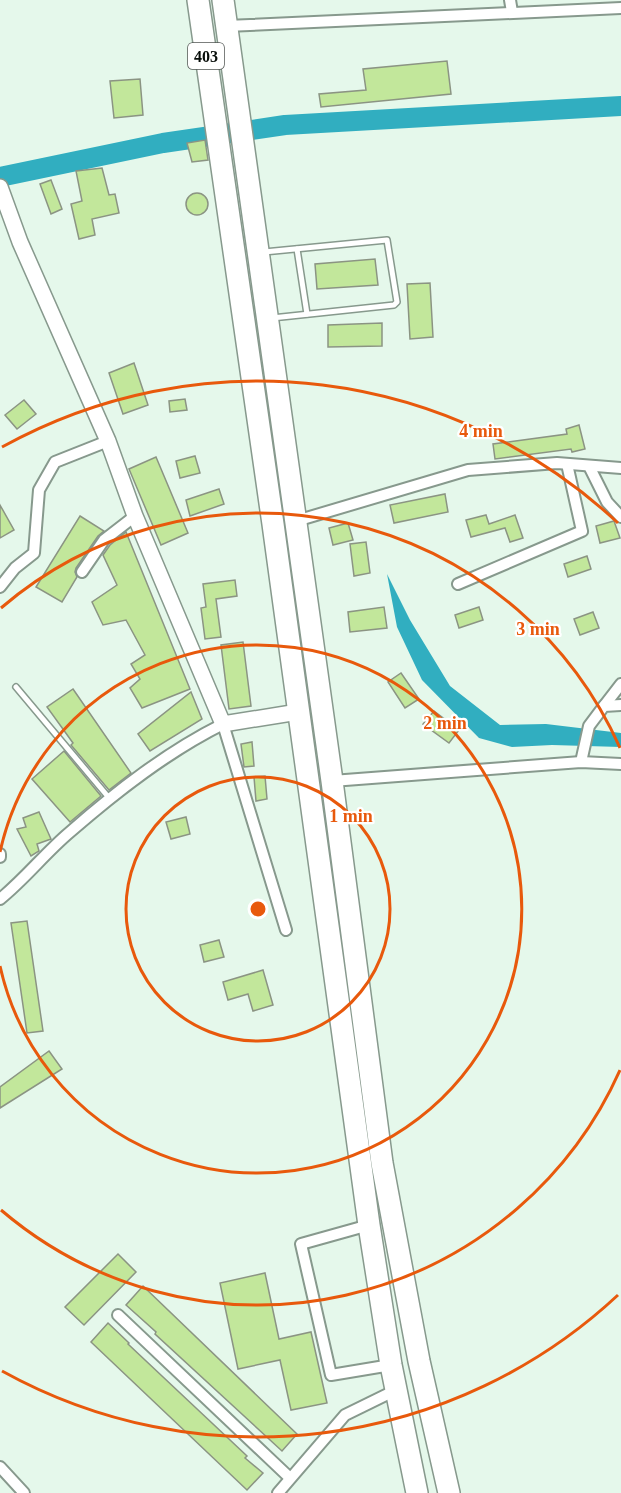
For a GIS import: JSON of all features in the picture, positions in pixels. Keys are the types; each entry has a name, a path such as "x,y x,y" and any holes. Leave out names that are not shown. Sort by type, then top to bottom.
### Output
{"highway":[{"name":"403","path":"198,0 369,1225 391,1365 417,1493"},
{"name":"403","path":"223,0 333,781 382,1163 419,1361 449,1493"}],"street":[{"path":"510,0 512,12"},
{"path":"226,26 512,12 579,5 621,8"},
{"path":"0,186 20,242 108,441 135,516 223,724 286,930"},
{"path":"0,587 15,568 34,553 39,490 55,462 108,441"},
{"path":"296,521 468,470 567,464 621,468"},
{"path":"458,584 582,531 567,464"},
{"path":"589,466 607,502 621,517"},
{"path":"82,572 104,540 135,516"},
{"path":"582,757 589,726 621,684"},
{"path":"604,706 621,705"},
{"path":"0,899 69,833 137,777 174,751 223,724 298,712"},
{"path":"333,781 582,757 621,764"},
{"path":"369,1225 301,1244 331,1375 391,1365"},
{"path":"118,1316 290,1478"},
{"path":"278,1493 345,1415 396,1390"},
{"path":"0,1467 24,1493"}],"lane":[{"path":"257,253 387,239 388,241 396,304 267,319"},
{"path":"297,249 307,314"},
{"path":"16,687 110,799"}],"water":[{"path":"387,574 410,620 450,686 500,725 546,724 621,733 621,747 552,745 512,747 479,738 422,680 397,627"}],"building":[{"path":"447,61 451,94 321,107 319,94 366,90 363,69"},
{"path":"140,79 143,115 114,118 110,81"},
{"path":"205,140 208,160 192,162 187,143"},
{"path":"102,168 109,195 115,194 119,213 92,219 95,235 79,239 71,204 82,201 76,171"},
{"path":"51,180 62,209 51,214 40,184"},
{"path":"197,193 207,200 208,204 201,214 197,215 187,208 186,204 193,194"},
{"path":"375,259 378,285 317,289 315,264"},
{"path":"430,283 433,337 410,339 407,284"},
{"path":"382,323 382,346 328,347 328,325"},
{"path":"134,363 148,405 123,414 109,373"},
{"path":"185,399 187,410 170,412 169,401"},
{"path":"24,400 36,414 17,429 5,415"},
{"path":"579,425 585,449 495,459 493,444 567,434 566,429"},
{"path":"195,456 200,473 180,478 176,461"},
{"path":"156,457 188,533 161,545 129,469"},
{"path":"219,489 224,504 190,516 186,500"},
{"path":"445,494 448,512 394,523 390,505"},
{"path":"0,505 14,530 0,538"},
{"path":"486,515 489,524 515,515 523,538 510,542 505,528 471,537 466,520"},
{"path":"80,516 104,531 76,568 77,577 62,602 36,587"},
{"path":"614,521 620,538 600,543 596,526"},
{"path":"348,523 353,540 333,545 329,528"},
{"path":"126,532 190,689 142,708 130,688 140,679 131,664 145,655 126,620 103,625 92,602 117,585 103,555 110,545"},
{"path":"366,542 370,573 354,576 350,544"},
{"path":"587,556 591,569 568,577 564,564"},
{"path":"235,580 237,596 216,599 221,637 205,639 201,608 206,607 203,584"},
{"path":"384,607 387,628 350,632 348,612"},
{"path":"479,607 483,620 459,628 455,615"},
{"path":"593,612 599,628 580,635 574,619"},
{"path":"243,642 251,706 229,709 221,645"},
{"path":"401,673 419,699 405,708 388,682"},
{"path":"73,689 131,773 109,790 71,745 73,743 47,707"},
{"path":"191,692 202,719 150,751 138,734"},
{"path":"434,711 459,730 449,743 423,724"},
{"path":"252,742 254,766 244,767 241,744"},
{"path":"64,751 101,796 70,822 32,779"},
{"path":"265,776 267,799 256,801 254,777"},
{"path":"39,812 51,839 37,844 39,851 31,856 17,829 26,827 23,818"},
{"path":"186,817 190,834 171,839 166,822"},
{"path":"27,921 43,1031 27,1033 11,923"},
{"path":"219,940 224,957 204,962 200,945"},
{"path":"263,970 273,1005 253,1011 248,994 228,1000 223,982"},
{"path":"49,1051 62,1069 0,1108 0,1087"},
{"path":"118,1254 136,1272 84,1325 65,1307"},
{"path":"265,1273 279,1339 311,1332 327,1403 291,1410 280,1360 238,1369 220,1283"},
{"path":"143,1286 297,1434 282,1451 126,1305"},
{"path":"108,1323 263,1473 247,1490 91,1342"}],"waterway":[{"path":"0,177 163,143 285,125 621,106"}]}
